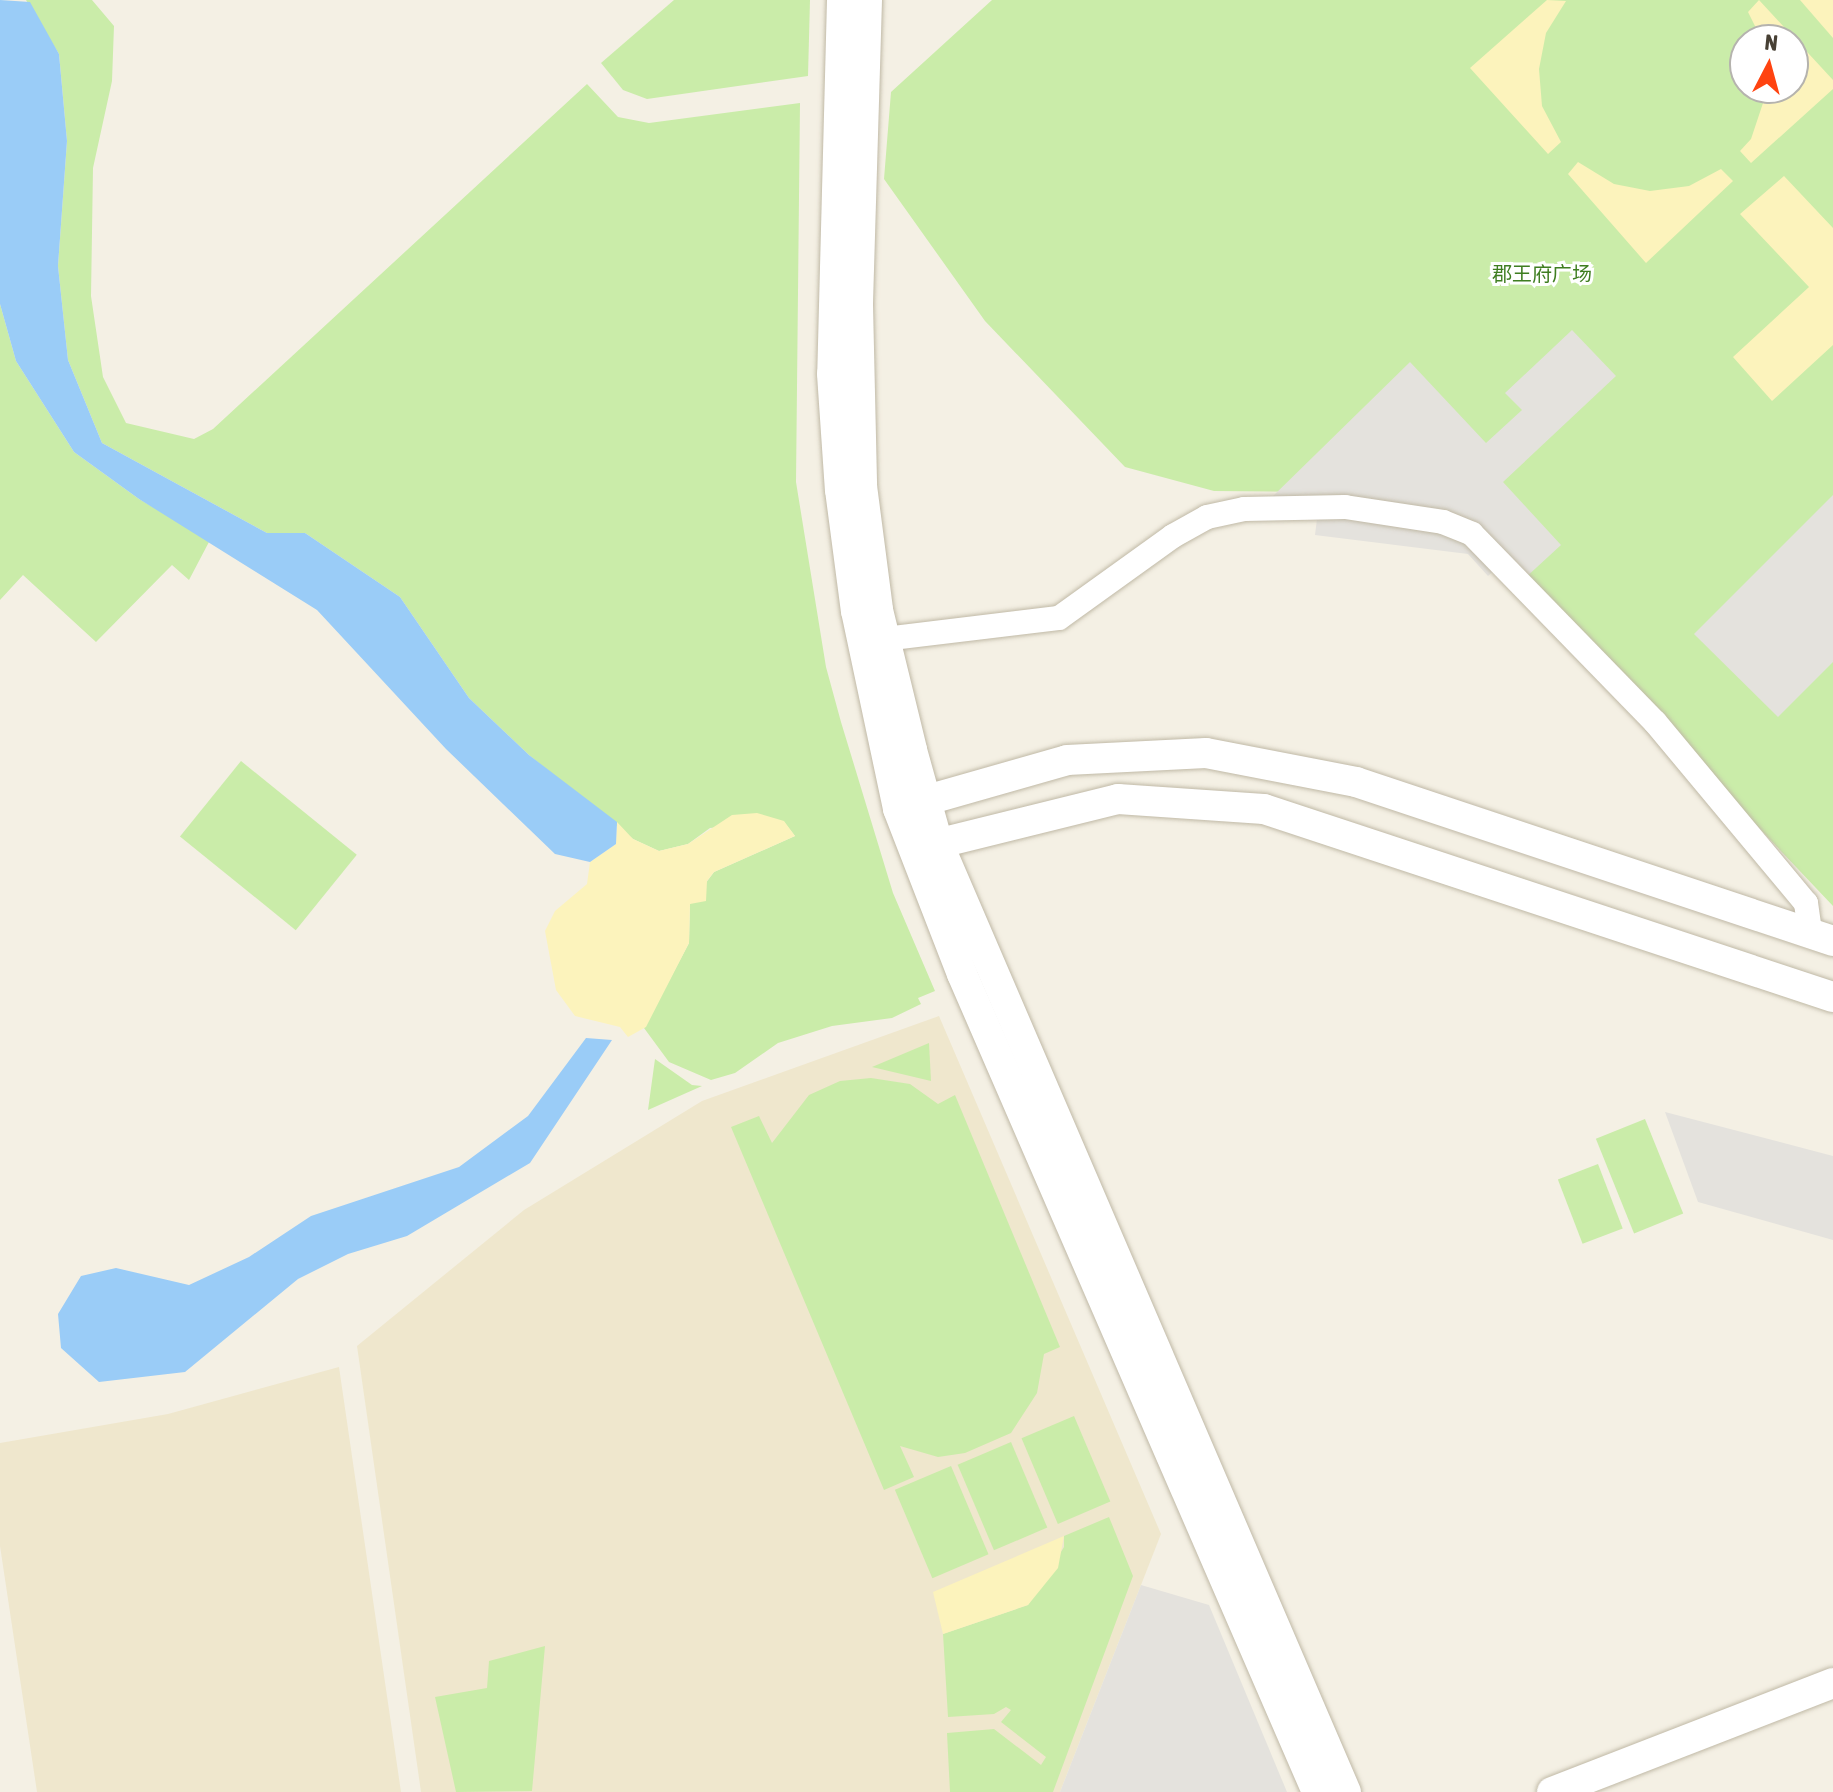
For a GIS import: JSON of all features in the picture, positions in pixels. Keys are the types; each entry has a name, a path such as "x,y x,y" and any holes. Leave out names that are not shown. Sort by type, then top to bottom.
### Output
{"street":[{"path":"842,0 832,374 840,490 856,611 924,847 1317,1792"},
{"path":"867,0 858,305 862,486 912,805"},
{"path":"885,639 1059,618 1173,536 1207,517 1232,512 1345,507 1443,522 1472,534 1655,722 1806,903 1822,937"},
{"path":"912,805 1067,760 1206,753 1356,782 1822,937"},
{"path":"924,847 1118,799 1264,809 1833,997"},
{"path":"924,847 1346,1792"},
{"path":"1552,1792 1833,1683"}],"shaded area":[{"path":"1572,330 1616,376 1503,482 1561,545 1523,580 1504,561 1488,576 1468,554 1315,535 1318,511 1271,498 1410,362 1486,443 1522,410 1505,393"},
{"path":"1833,495 1833,662 1778,717 1694,634"},
{"path":"939,1016 1161,1534 1060,1792 421,1792 357,1346 524,1210 702,1101"},
{"path":"1665,1112 1833,1156 1833,1240 1698,1202"},
{"path":"339,1367 401,1792 37,1792 0,1546 0,1443 168,1414"},
{"path":"1141,1585 1209,1605 1287,1792 1060,1792"}],"green space":[{"path":"26,0 92,0 114,26 112,81 93,168 91,296 103,377 126,423 194,439 213,429 587,84 618,117 649,123 800,103 796,482 826,667 841,722 893,893 935,991 918,998 921,1004 892,1018 832,1026 778,1043 735,1073 711,1080 669,1062 644,1028 689,943 690,904 714,872 795,836 784,822 710,828 688,844 659,851 633,839 529,755 469,698 400,597 305,533 267,533 102,443 68,360 58,266 67,141 59,54"},
{"path":"674,0 810,0 808,76 647,99 623,90 601,63"},
{"name":"郡王府广场","path":"992,0 1833,0 1833,906 1516,571 1317,492 1214,491 1125,467 985,321 884,179 891,92"},
{"path":"0,304 16,361 74,452 139,499 210,540 189,580 172,565 96,642 23,575 0,600"},
{"path":"241,761 357,855 296,930 180,836"},
{"path":"929,1043 931,1081 872,1067"},
{"path":"655,1059 692,1085 702,1086 648,1110"},
{"path":"871,1078 910,1084 938,1104 955,1095 1060,1347 1044,1354 1037,1393 1011,1433 965,1453 938,1457 900,1446 914,1477 884,1490 731,1127 759,1116 772,1143 809,1095 840,1081"},
{"path":"1645,1119 1683,1214 1634,1233 1596,1139"},
{"path":"1598,1164 1623,1228 1583,1244 1558,1179"},
{"path":"1074,1416 1110,1502 1058,1524 1022,1438"},
{"path":"1011,1442 1047,1528 994,1550 958,1465"},
{"path":"951,1466 989,1554 932,1578 895,1490"},
{"path":"1109,1517 1133,1576 1053,1792 950,1792 947,1733 994,1729 1041,1765 1046,1757 1001,1722 1011,1710 1006,1707 994,1714 948,1717 943,1634 1028,1605 1064,1547 1064,1536"},
{"path":"545,1646 532,1791 456,1792 435,1697 487,1688 489,1661"}],"sand":[{"path":"1547,0 1566,1 1546,33 1539,69 1542,106 1561,142 1548,154 1470,68"},
{"path":"1759,0 1781,24 1754,24 1748,12"},
{"path":"1800,0 1833,0 1833,38"},
{"path":"1809,54 1833,80 1833,89 1751,163 1740,151 1751,139 1763,104 1809,104"},
{"path":"1578,162 1614,184 1650,191 1689,186 1721,169 1733,181 1646,263 1568,174"},
{"path":"1784,176 1833,228 1833,345 1772,401 1733,357 1809,287 1740,214"},
{"path":"757,813 784,821 795,836 714,872 707,881 706,901 690,904 689,943 646,1027 628,1037 620,1027 575,1016 556,990 545,931 555,911 587,884 590,862 616,844 617,822 633,839 659,851 688,844 732,815"},
{"path":"1064,1536 1058,1568 1028,1605 943,1634 933,1592"}],"water":[{"path":"0,0 30,2 59,54 67,141 58,266 68,360 102,443 267,533 305,533 400,597 469,698 529,755 617,822 616,844 590,862 555,854 446,749 317,610 139,499 74,452 16,361 0,304"},
{"path":"586,1038 612,1040 530,1163 407,1236 348,1254 298,1279 185,1372 99,1382 61,1348 58,1314 81,1276 116,1268 189,1285 249,1257 311,1216 459,1167 528,1116"}]}
